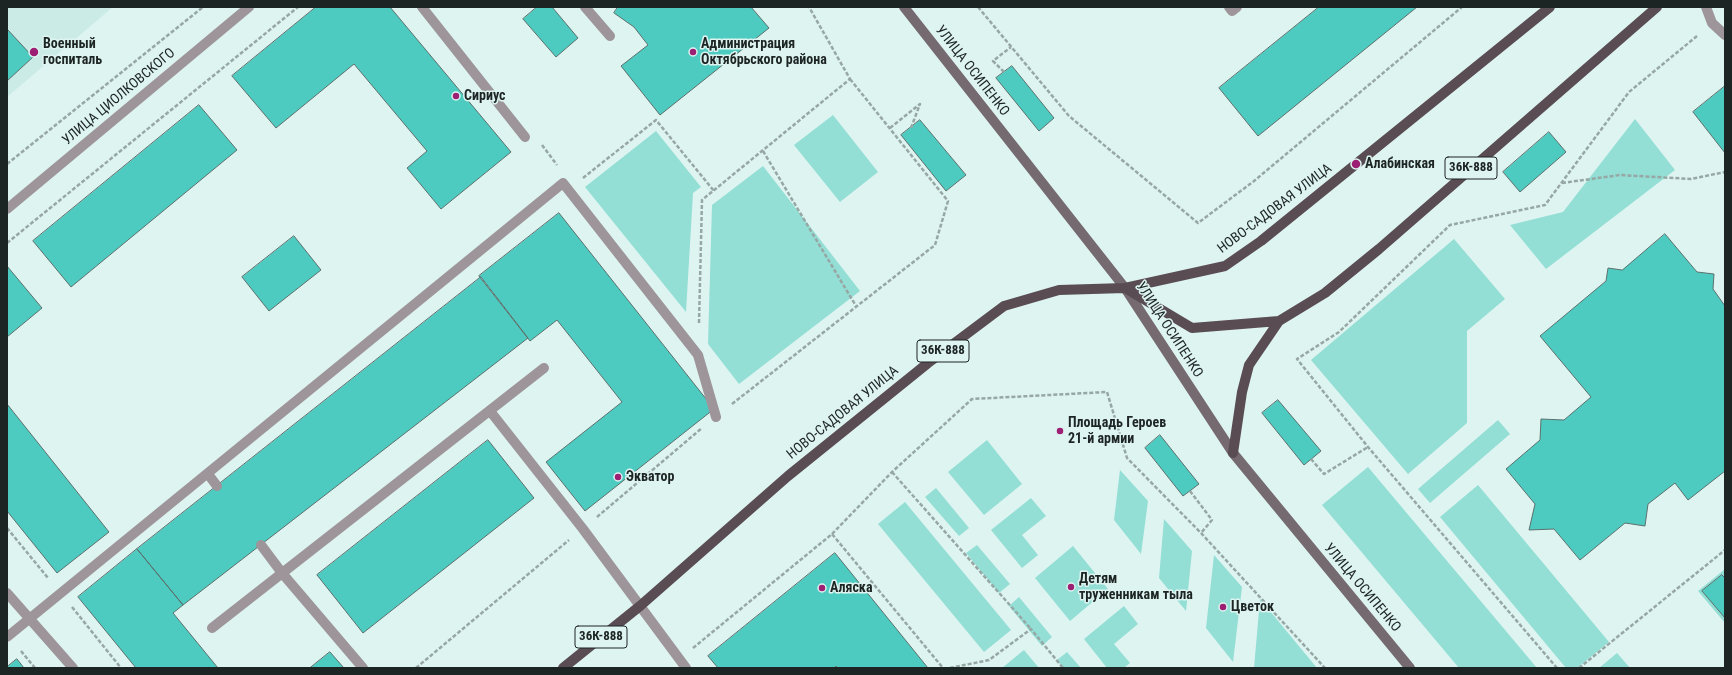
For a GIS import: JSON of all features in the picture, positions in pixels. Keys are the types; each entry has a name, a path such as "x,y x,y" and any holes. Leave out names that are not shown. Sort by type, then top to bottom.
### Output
{"main road":[{"name":"УЛИЦА ОСИПЕНКО","path":"904,7 1125,288 1233,454 1410,668"},
{"name":"НОВО-САДОВАЯ УЛИЦА","path":"563,668 640,606 788,476 928,363 1004,306 1059,290 1125,288 1226,266 1261,241 1550,7"},
{"name":"36К-888","path":"1125,288 1192,328 1279,321 1325,293 1379,249 1657,7"},
{"path":"1233,454 1242,392 1249,365 1279,321"}],"street":[{"name":"УЛИЦА ЦИОЛКОВСКОГО","path":"7,209 249,7"},
{"path":"422,7 525,137"},
{"path":"585,7 610,36"},
{"path":"1229,7 1232,11 1237,7"},
{"path":"1706,7 1712,23 1725,35"},
{"path":"7,637 564,184 698,355 716,417"},
{"path":"212,628 544,368"},
{"path":"490,411 583,529 686,668"},
{"path":"208,474 217,486"},
{"path":"261,544 282,573 363,668"},
{"path":"7,593 72,668"}],"path":[{"path":"7,164 203,7"},
{"path":"7,243 298,7"},
{"path":"716,417 935,244 948,201 850,79 809,7"},
{"path":"978,7 1069,116 1198,223 1254,181 1462,7"},
{"path":"1557,668 1368,447 1296,359 1339,332 1450,225 1545,205 1629,92 1712,23"},
{"path":"1004,72 993,61 1011,47"},
{"path":"698,355 702,200 850,79"},
{"path":"890,128 920,104 911,128"},
{"path":"568,190 656,120 714,191"},
{"path":"763,151 856,306"},
{"path":"1562,184 1620,175 1691,179 1725,172"},
{"path":"679,659 832,534 892,472 972,399 1107,392 1127,458 1201,533 1325,668"},
{"path":"1311,459 1324,474 1368,447"},
{"path":"892,472 1031,629 1063,668"},
{"path":"1190,491 1212,520 1201,533"},
{"path":"832,534 943,668"},
{"path":"1579,668 1725,550"},
{"path":"950,668 989,660 1031,629"}],"shaded area":[{"name":"Военный госпиталь","path":"7,7 113,7 7,97"},
{"path":"833,115 878,172 840,202 794,145"},
{"path":"1635,119 1675,170 1546,269 1510,225 1563,212"},
{"path":"656,131 701,187 693,193 686,312 585,187"},
{"path":"763,166 860,291 739,384 708,344 712,205"},
{"path":"1454,239 1505,299 1467,331 1467,423 1408,474 1311,360"},
{"path":"1498,420 1510,434 1430,503 1418,489"},
{"path":"987,440 1022,484 984,515 948,472"},
{"path":"1368,467 1537,668 1459,668 1322,505"},
{"path":"1120,470 1148,501 1141,554 1114,520"},
{"path":"1478,485 1609,642 1577,668 1566,668 1440,517"},
{"path":"936,488 969,528 959,536 925,497"},
{"path":"1031,498 1046,516 1022,535 1038,555 1022,568 991,530"},
{"path":"905,502 1011,630 984,652 878,524"},
{"path":"1164,519 1192,551 1186,611 1159,578"},
{"path":"977,545 1010,584 999,593 966,553"},
{"path":"1073,546 1108,589 1070,621 1035,578"},
{"path":"1214,555 1242,587 1233,662 1206,628"},
{"path":"1725,569 1725,623 1698,591"},
{"path":"1019,597 1052,637 1042,646 1009,606"},
{"path":"1260,599 1317,668 1254,668"},
{"path":"1124,606 1138,624 1114,644 1130,663 1124,668 1107,668 1084,639"},
{"path":"1024,650 1039,668 1002,668"},
{"path":"1067,652 1081,668 1063,668 1057,660"},
{"path":"1617,653 1630,668 1599,668"}],"building":[{"path":"316,7 390,7 511,152 441,209 407,168 427,151 354,64 276,128 232,76"},
{"path":"537,7 552,7 578,38 556,57 523,19"},
{"path":"618,7 751,7 769,28 660,115 621,66 648,45 634,27 614,13"},
{"path":"1319,7 1417,7 1258,136 1219,88"},
{"path":"7,29 33,57 7,81"},
{"path":"1012,66 1054,118 1039,131 996,78"},
{"path":"1725,86 1725,153 1693,112"},
{"path":"199,105 237,150 71,287 33,241"},
{"path":"920,120 966,175 946,191 901,135"},
{"path":"1549,132 1566,152 1520,192 1503,172"},
{"path":"559,213 714,409 585,511 546,462 622,402 557,320 530,341 479,276"},
{"path":"1665,234 1697,272 1714,274 1713,289 1725,306 1725,471 1688,500 1675,483 1648,504 1645,526 1625,523 1580,560 1554,529 1529,530 1535,504 1506,469 1540,440 1541,419 1564,420 1591,397 1540,336 1606,281 1608,268 1622,270"},
{"path":"294,236 321,270 269,311 242,277"},
{"path":"7,266 42,308 7,337"},
{"path":"481,277 528,338 183,605 137,549"},
{"path":"1278,400 1321,451 1304,465 1262,413"},
{"path":"7,404 109,532 57,573 7,511"},
{"path":"1160,435 1199,484 1183,496 1145,448"},
{"path":"488,440 534,498 363,633 317,575"},
{"path":"137,549 183,605 173,613 218,668 136,668 78,597"},
{"path":"835,553 928,668 837,668 836,666 834,668 718,668 708,656"},
{"path":"1722,575 1725,578 1725,618 1702,591"},
{"path":"330,652 344,668 310,668"},
{"path":"17,659 24,668 7,668 7,667"}],"place":[{"name":"Военный госпиталь","path":"34,52"},
{"name":"Администрация Октябрьского района","path":"693,52"},
{"name":"Сириус","path":"456,96"},
{"name":"Алабинская","path":"1356,164"},
{"name":"Площадь Героев 21-й армии","path":"1060,431"},
{"name":"Экватор","path":"618,477"},
{"name":"Детям труженникам тыла","path":"1071,587"},
{"name":"Аляска","path":"822,588"},
{"name":"Цветок","path":"1223,607"}]}
